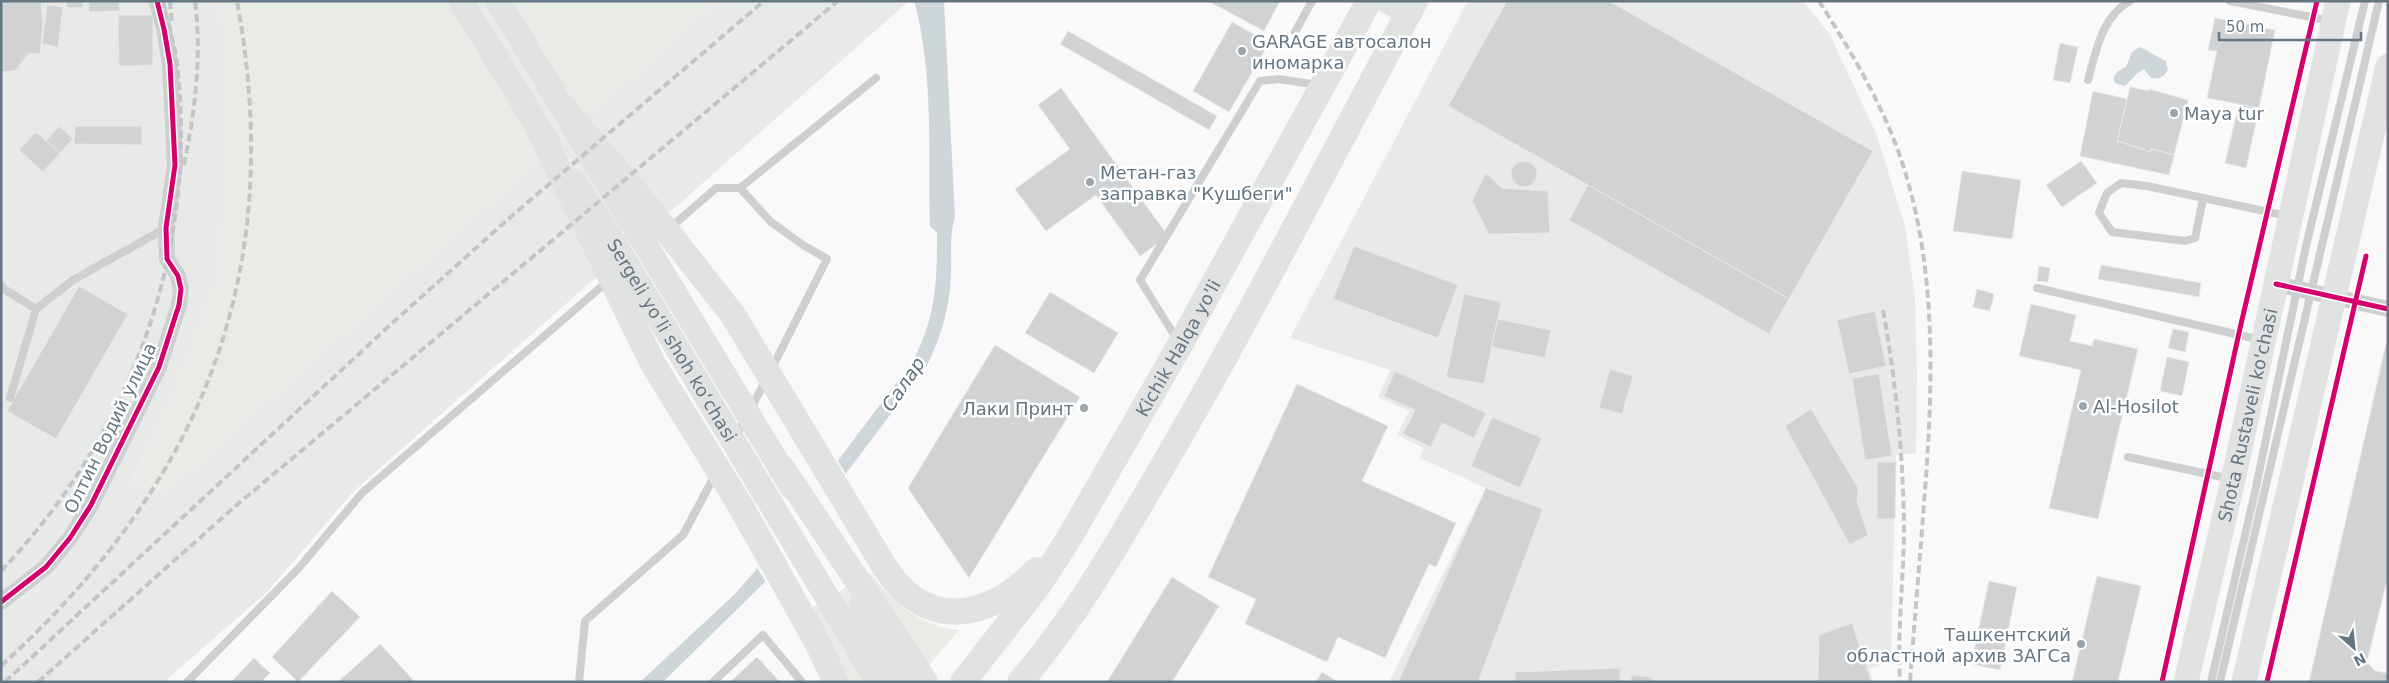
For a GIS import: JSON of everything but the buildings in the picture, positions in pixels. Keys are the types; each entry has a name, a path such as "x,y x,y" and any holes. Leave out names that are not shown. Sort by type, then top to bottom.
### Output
{"highway":[{"name":"Kichik Halqa yo'li","path":"963,682 1038,586 1068,540 1180,345 1369,1"},
{"path":"1020,682 1069,619 1106,562 1212,382 1405,5"},
{"path":"563,108 648,208 733,315 884,566 898,584 921,604 942,611 964,612 991,604 1018,588 1068,540"},
{"path":"537,126 653,364 740,506 801,614 836,682"},
{"path":"782,468 925,682"},
{"path":"1042,682 1069,619"}],"main road":[{"name":"Sergeli yo‘li shoh ko‘chasi","path":"461,1 537,126 616,246 878,682"},
{"name":"Sergeli yo‘li shoh ko‘chasi","path":"498,1 782,468 905,682"},
{"name":"Shota Rustaveli ko'chasi","path":"2304,290 2290,217 2335,11"},
{"name":"Shota Rustaveli ko'chasi","path":"2244,682 2304,290 2388,66"},
{"name":"Shota Rustaveli ko'chasi","path":"2186,682 2263,340 2304,290"}],"street":[{"name":"Олтин Водий улица","path":"1,602 46,567 70,538 91,505 159,367 179,305 181,289 178,276 167,259 166,228 175,164 170,64 157,1"},
{"path":"2304,290 2388,309"}],"lane":[{"path":"1295,32 1312,1"},
{"path":"2088,80 2098,44 2111,17 2117,8 2130,1"},
{"path":"2230,1 2335,11"},
{"path":"2220,682 2365,1"},
{"path":"2211,682 2304,290 2378,1"},
{"path":"663,234 716,188 740,188 876,78"},
{"path":"1180,345 1140,280 1260,80 1279,79 1322,86"},
{"path":"2202,199 2196,238 2185,241 2112,232 2099,213 2107,193 2121,183 2147,186 2290,217"},
{"path":"729,448 790,335 827,259 802,245 771,222 740,188"},
{"path":"10,398 36,309 73,280 166,228"},
{"path":"641,253 656,240"},
{"path":"187,682 298,569 362,493 633,260"},
{"path":"1,285 4,289 36,309"},
{"path":"2037,288 2263,340"},
{"path":"579,682 585,622 683,535 725,457"},
{"path":"2128,457 2233,480"},
{"path":"713,682 763,635 802,682"}],"shaded area":[{"path":"1,1 216,1 224,26 228,80 225,205 214,289 168,405 130,484 166,492 718,1 909,1 353,492 267,592 164,682 1,682"},
{"path":"216,1 718,1 166,492 130,485 168,405 214,289 225,205 228,80 224,26"},
{"path":"1468,1 1803,1 1829,33 1876,133 1905,226 1915,298 1916,453 1896,455 1891,661 1869,669 1873,682 1389,682 1486,488 1420,458 1423,448 1397,435 1409,411 1378,397 1390,370 1290,338"},
{"path":"871,573 898,604 909,612 932,624 959,630 915,682 851,682 812,607"}],"water":[{"name":"Салар","path":"914,1 944,1 955,217 951,239 949,298 944,322 936,345 926,367 763,584 663,682 640,682 735,594 754,572 913,361 921,345 934,299 937,233 930,226 927,84 925,56"},
{"path":"2139,47 2166,61 2168,70 2161,77 2151,78 2144,69 2124,86 2115,83 2113,78 2118,71 2126,67 2132,52"}],"pier":[{"path":"837,459 847,476 767,584 756,566"}],"railway":[{"path":"1,571 47,517 87,459 121,398 147,333 166,266 178,197 181,127 176,56 162,1"},
{"path":"170,1 172,22"},
{"path":"184,165 196,83 198,42 195,1"},
{"path":"1,666 71,596 130,523 178,446 213,367 238,282 250,194 249,100 237,1"},
{"path":"5,682 389,326 514,214 764,1"},
{"path":"38,682 232,509 838,1"},
{"path":"1819,1 1851,53 1896,145 1910,190 1920,235 1927,282 1930,328 1929,422 1910,682"},
{"path":"1883,310 1892,364 1902,472 1904,526 1899,643 1900,682"}],"cycle path":[{"path":"1,602 46,567 70,538 91,505 159,367 179,305 181,289 178,276 167,259 166,228 175,165 170,64 157,1"},
{"path":"2162,682 2241,324 2317,1"},
{"path":"2267,682 2366,256"},
{"path":"2276,284 2388,309"}],"place":[{"name":"GARAGE автосалон иномарка","path":"1242,51"},
{"name":"Maya tur","path":"2174,113"},
{"name":"Метан-газ заправка \"Кушбеги\"","path":"1090,182"},
{"name":"Al-Hosilot","path":"2083,406"},
{"name":"Лаки Принт","path":"1084,408"},
{"name":"Ташкентский областной архив ЗАГСа","path":"2081,644"}]}
